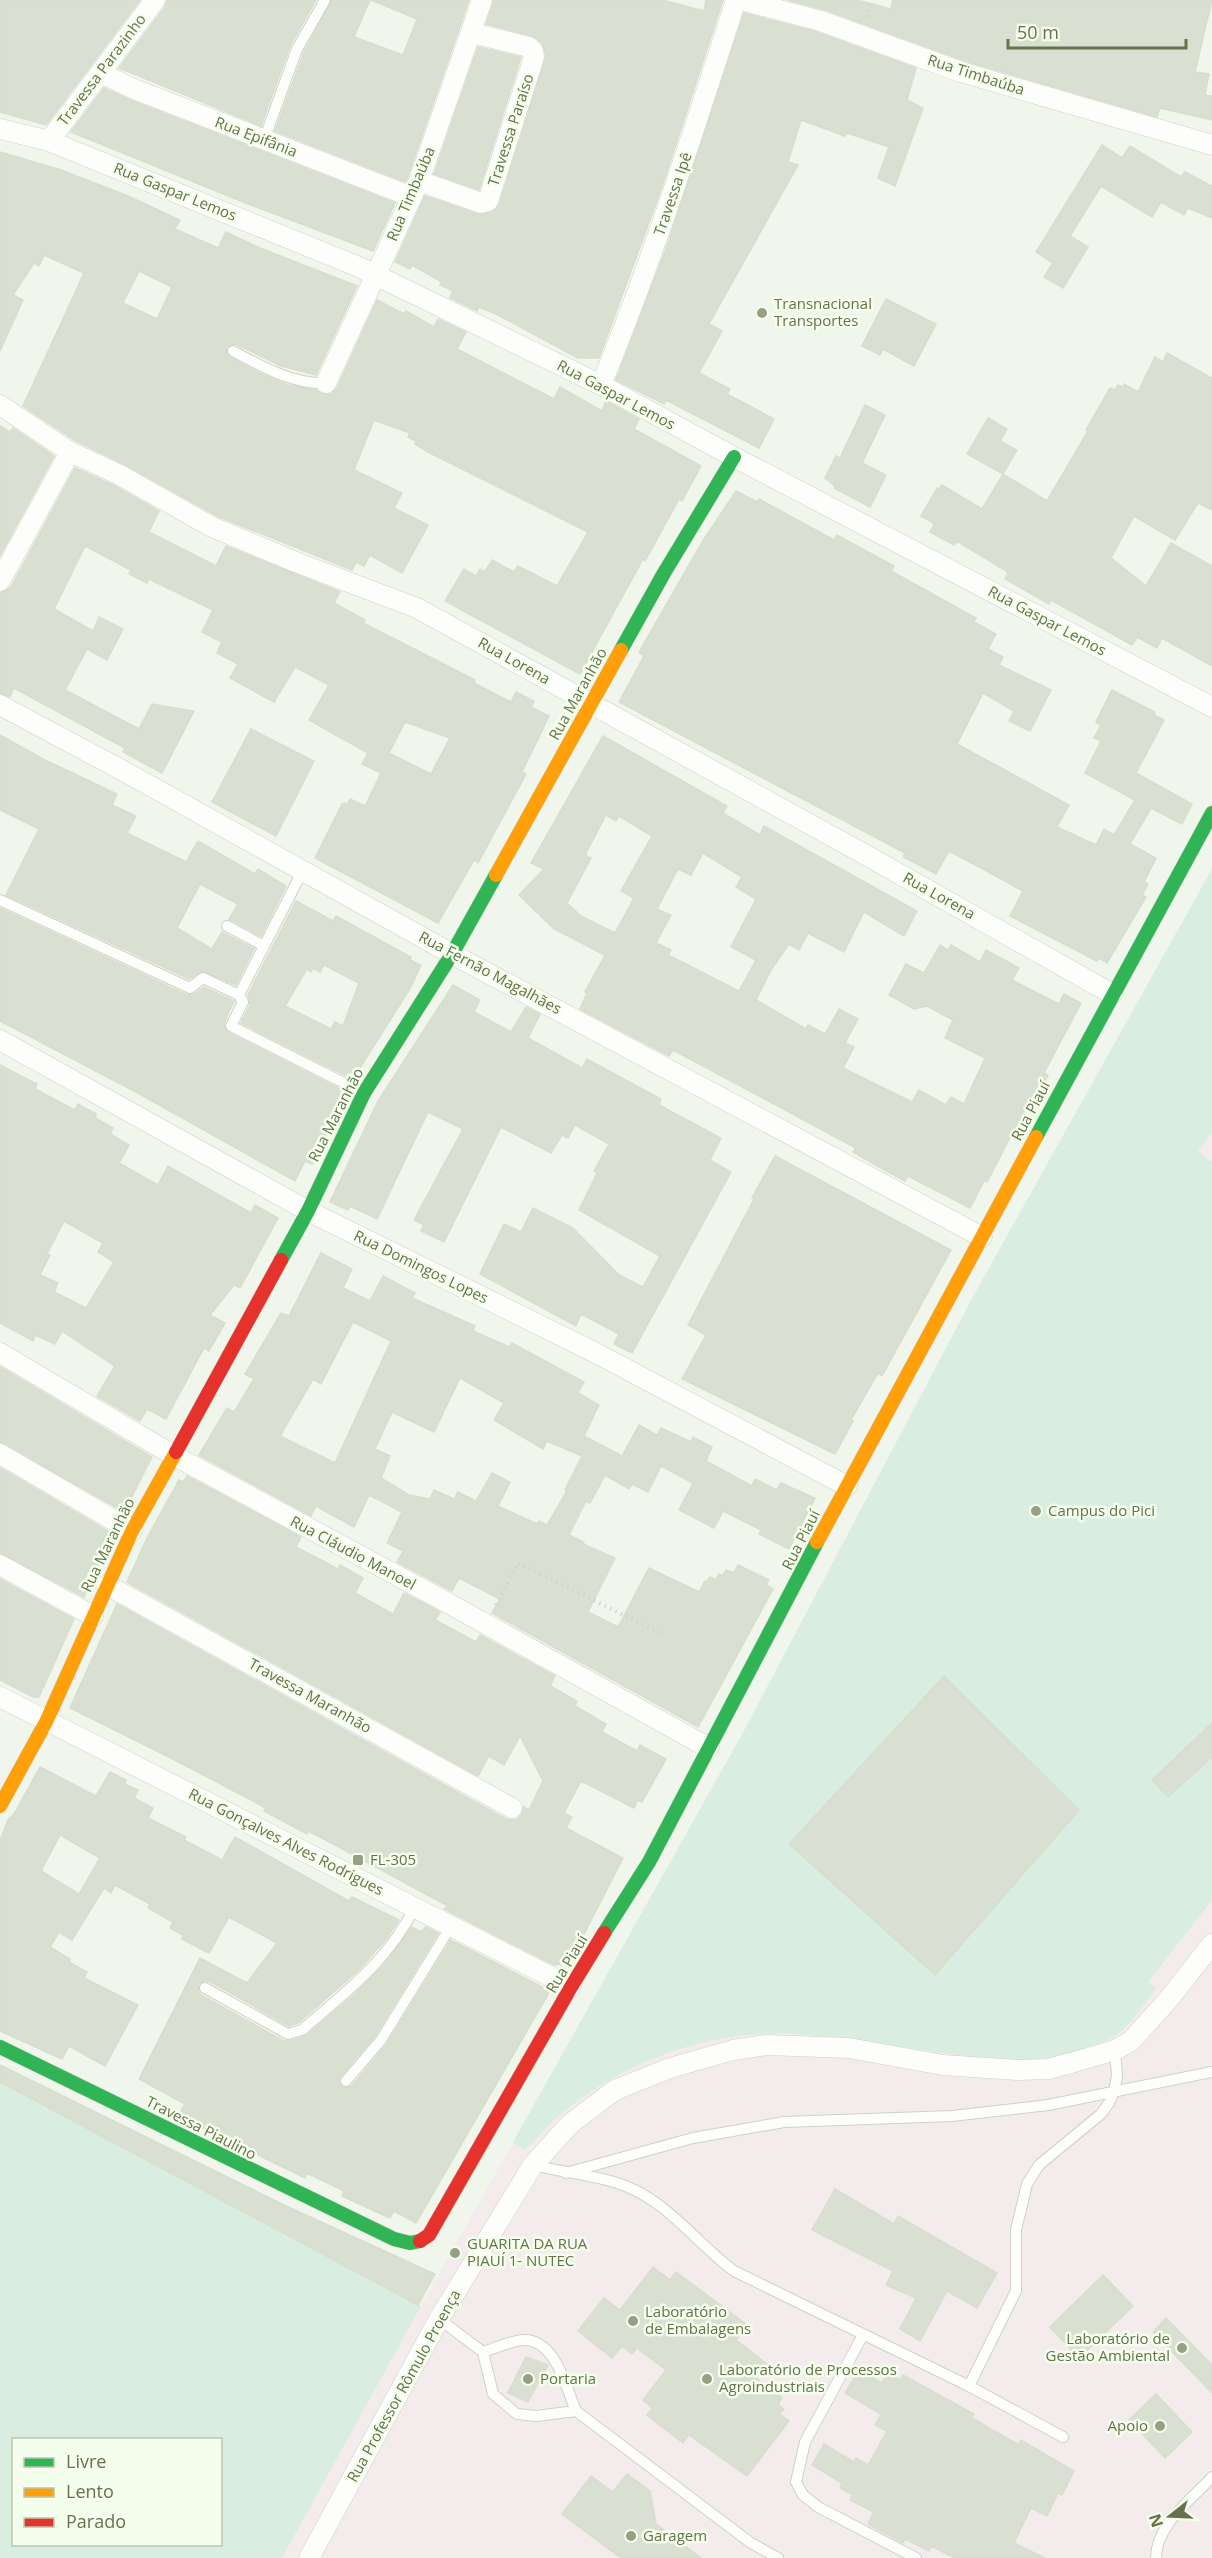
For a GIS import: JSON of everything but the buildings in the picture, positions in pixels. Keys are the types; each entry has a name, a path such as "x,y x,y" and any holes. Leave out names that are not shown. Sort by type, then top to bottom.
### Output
{"street":[{"name":"Travessa Parazinho","path":"49,141 155,0"},
{"name":"Rua Timbaúba","path":"326,383 416,189 482,0"},
{"name":"Travessa Ipê","path":"601,385 667,214 736,0"},
{"name":"Rua Timbaúba","path":"741,0 820,21 961,72 1212,145"},
{"name":"Travessa Paraíso","path":"416,189 481,203 488,201 534,57 529,47 472,33"},
{"name":"Rua Epifânia","path":"101,73 134,89 264,140 416,189"},
{"name":"Rua Gaspar Lemos","path":"0,129 49,141 375,275 601,385 1212,707"},
{"name":"Rua Lorena","path":"0,405 70,452 118,474 212,527 298,563 417,608 1112,994"},
{"path":"0,581 70,452"},
{"name":"Rua Maranhão","path":"0,1806 46,1722 132,1531 308,1211 364,1093 452,954 664,573 734,457"},
{"name":"Rua Fernão Magalhães","path":"0,705 452,954 982,1237"},
{"name":"Rua Piauí","path":"389,2236 407,2244 417,2244 429,2235 571,1987 649,1862 847,1486 1212,813"},
{"name":"Rua Domingos Lopes","path":"0,1040 308,1211 594,1352 847,1486"},
{"name":"Rua Cláudio Manoel","path":"0,1353 173,1455 709,1748"},
{"path":"0,1454 132,1531"},
{"path":"0,1565 93,1616"},
{"name":"Travessa Maranhão","path":"107,1585 512,1808"},
{"name":"Rua Gonçalves Alves Rodrigues","path":"0,1697 571,1987"},
{"name":"Rua Professor Rômulo Proença","path":"309,2558 439,2319 533,2165 570,2124 615,2090 670,2067 733,2050 767,2045 849,2048 944,2065 1018,2070 1048,2069 1115,2050 1131,2041 1212,1944"},
{"name":"Travessa Piaulino","path":"0,2047 265,2179 389,2236"}],"lane":[{"path":"264,140 297,50 325,0"},
{"path":"233,351 248,360 309,384 326,383"},
{"path":"239,996 303,870"},
{"path":"0,900 190,988 202,978 239,996 243,1002 231,1026 364,1093"},
{"path":"227,926 264,946"},
{"path":"205,1988 288,2034 302,2030 372,1969 408,1922 415,1907"},
{"path":"346,2081 381,2040 451,1926"},
{"path":"969,2386 1016,2291 1016,2230 1027,2184 1039,2165 1101,2114 1114,2092 1117,2076 1115,2050"},
{"path":"566,2174 693,2138 784,2122 952,2116 1048,2105 1212,2072"},
{"path":"533,2165 620,2184 640,2193 663,2209 714,2256 734,2271 969,2386 1063,2437"},
{"path":"439,2319 483,2352 493,2394 517,2414 536,2416 576,2411"},
{"path":"863,2335 805,2442 796,2482 803,2495 818,2507 916,2558"},
{"path":"483,2352 526,2340 547,2350 554,2359 576,2411 751,2543 778,2558"},
{"path":"1156,2558 1160,2536 1212,2477"}],"path":[{"path":"485,1624 518,1563 664,1635"}],"shaded area":[{"name":"Campus do Pici","path":"1212,869 1212,2558 0,2558 0,2081 421,2306 745,1729 975,1293"}],"green space":[{"path":"1212,869 1212,1133 1198,1151 1212,1162 1212,1900 1148,1982 1156,1988 1129,2024 1119,2033 1099,2044 1078,2052 1056,2057 1010,2060 813,2035 762,2034 730,2037 666,2054 606,2082 578,2100 553,2121 525,2150 513,2142 745,1729 975,1293"},
{"path":"0,2081 421,2306 282,2558 0,2558"}],"traffic: fast":[{"path":"621,650 734,457"},
{"path":"1036,1137 1212,813"},
{"path":"281,1260 308,1211 364,1093 452,954 496,875"},
{"path":"604,1933 649,1862 817,1542"},
{"path":"0,2047 394,2239 410,2243 420,2241"}],"traffic: slow":[{"path":"496,875 621,650"},
{"path":"817,1542 1036,1137"},
{"path":"0,1806 46,1722 132,1531 176,1452"}],"traffic: jam":[{"path":"176,1452 281,1260"},
{"path":"420,2241 429,2235 604,1933"}],"place":[{"name":"Transnacional Transportes","path":"762,313"},
{"name":"Campus do Pici","path":"1036,1511"},
{"name":"FL-305","path":"358,1860"},
{"name":"GUARITA DA RUA PIAUÍ 1- NUTEC","path":"455,2253"},
{"name":"Laboratório de Embalagens","path":"633,2321"},
{"name":"Laboratório de Gestão Ambiental","path":"1182,2348"},
{"name":"Portaria","path":"528,2379"},
{"name":"Laboratório de Processos Agroindustriais","path":"707,2379"},
{"name":"Apoio","path":"1160,2426"},
{"name":"Garagem","path":"631,2536"}]}
